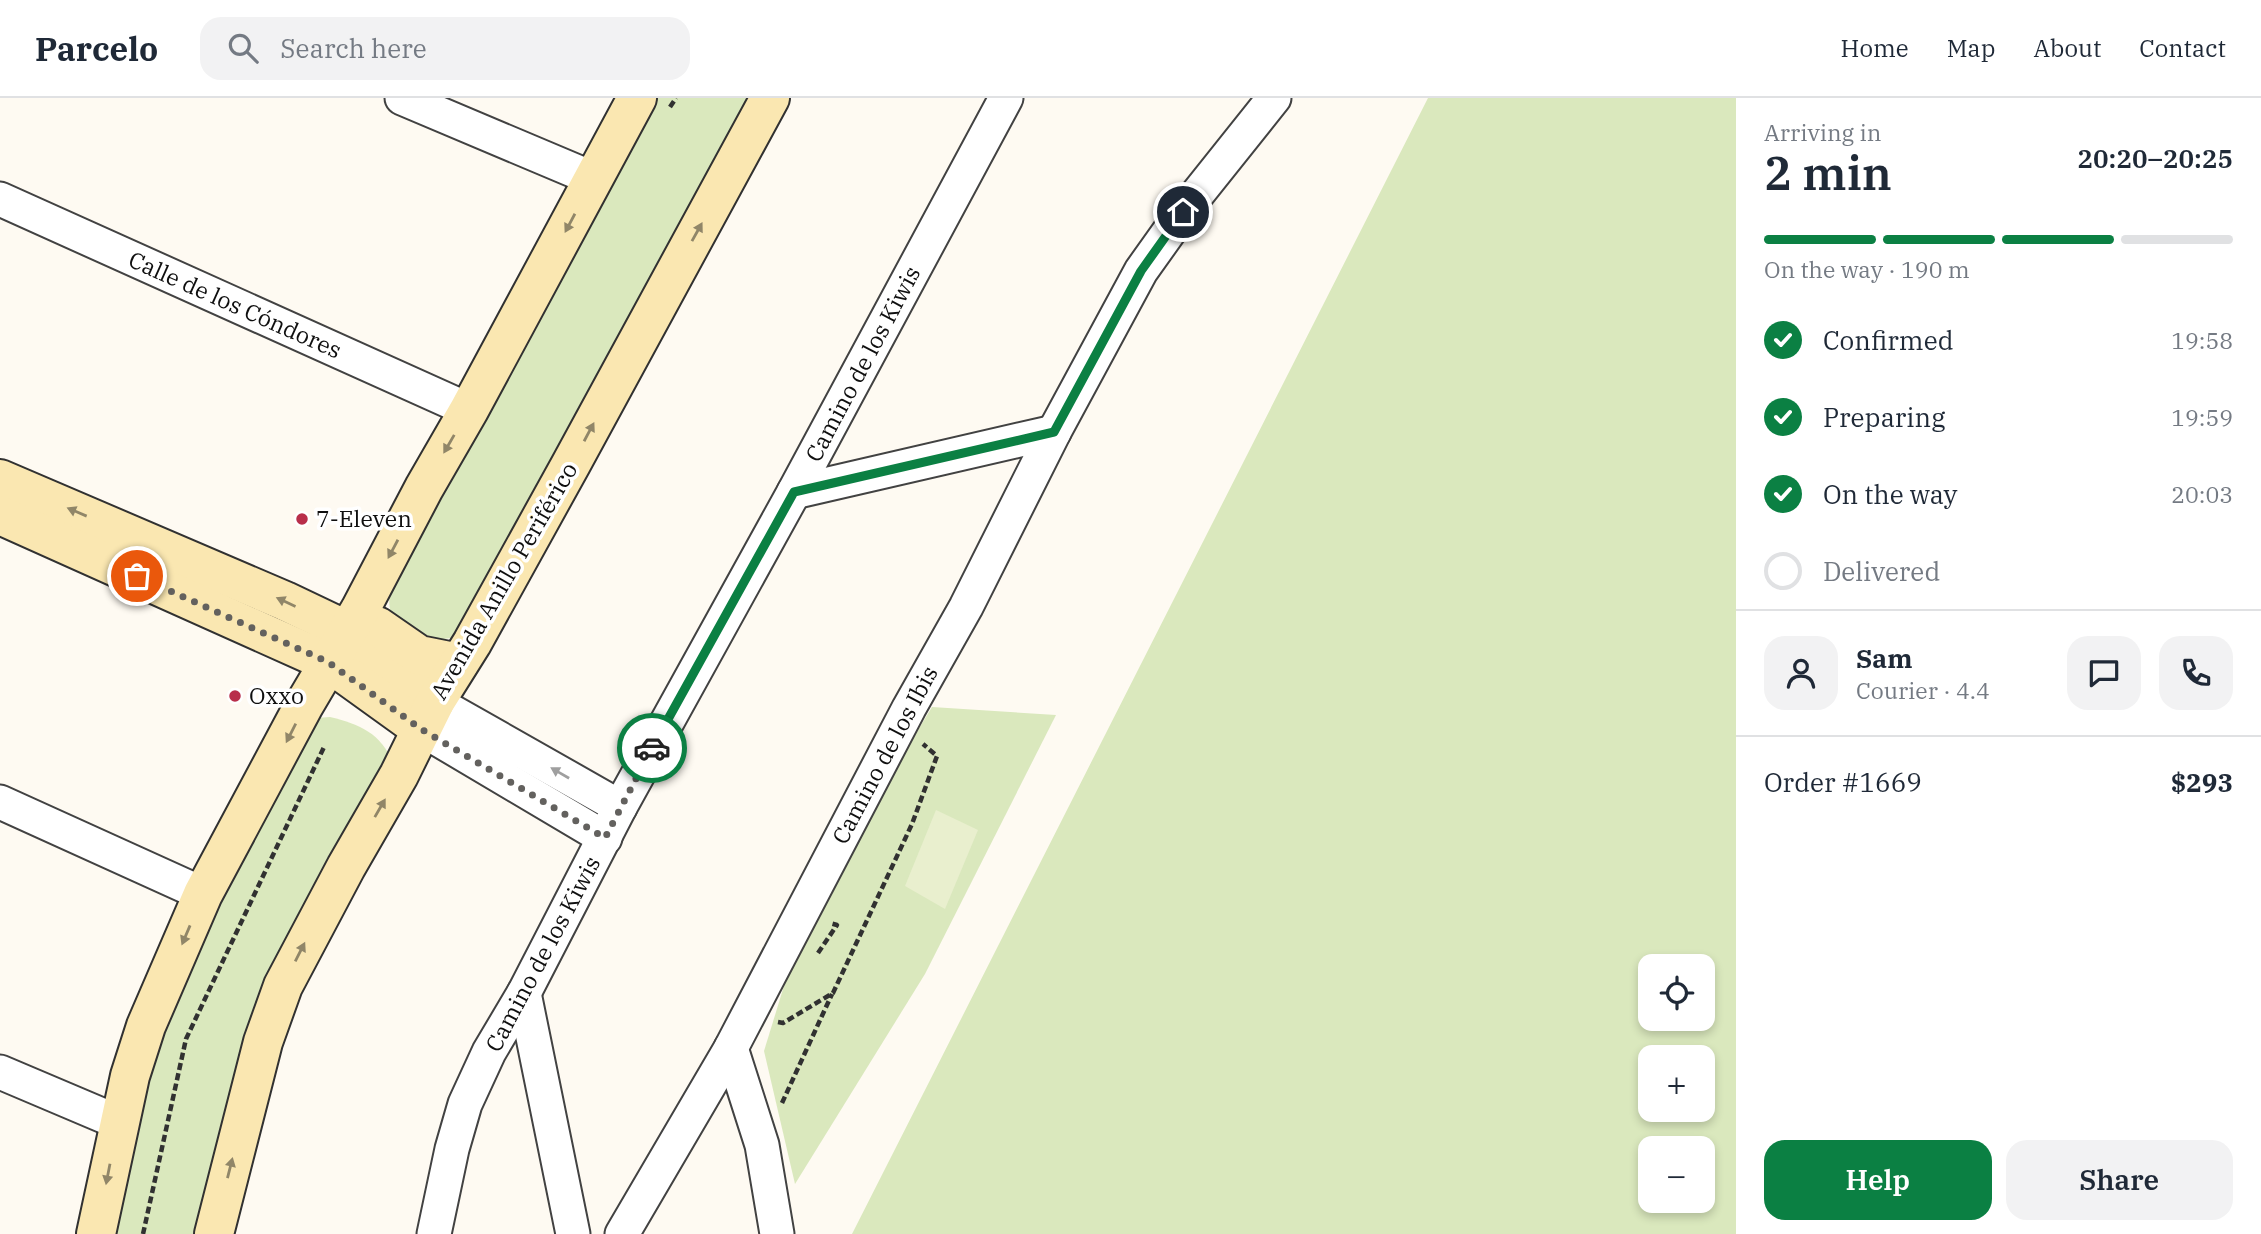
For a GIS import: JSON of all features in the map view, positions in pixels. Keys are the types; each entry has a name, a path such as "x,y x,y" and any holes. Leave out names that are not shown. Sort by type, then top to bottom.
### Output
{"street":[{"path":"402,98 594,179"},
{"path":"96,1234 118,1122 146,1026 203,894 469,410 636,98"},
{"name":"Avenida Anillo Periférico","path":"214,1234 256,1066 283,986 770,98"},
{"name":"Camino de los Kiwis","path":"434,1234 465,1104 489,1052 524,993 620,807 794,492 1006,98"},
{"name":"Camino de los Ibis","path":"622,1234 731,1048 1141,271 1183,212 1274,98"},
{"name":"Calle de los Cóndores","path":"0,199 469,410"},
{"path":"794,492 1054,432"},
{"path":"0,479 285,601 423,727 605,838"},
{"path":"0,515 337,649 408,650 436,660 459,663"},
{"path":"337,649 371,715 423,727 620,807"},
{"path":"0,802 203,894"},
{"path":"524,993 573,1234"},
{"path":"731,1048 762,1145 777,1234"},
{"path":"0,1072 118,1122"}],"path":[{"path":"143,1234 186,1039 325,745"},
{"path":"762,1145 833,993"}],"green space":[{"path":"651,98 754,98 459,634 451,638 421,642 398,624 391,612 391,582"},
{"path":"1428,98 1736,98 1736,1234 852,1234"},
{"path":"932,707 1056,715 925,974 795,1184 764,1051 807,911"},
{"path":"330,717 368,731 382,744 393,763 201,1234 110,1234 157,1029 300,737 316,718"},
{"path":"936,810 978,830 945,909 905,886"}],"way so far":[{"path":"137,576 328,662 421,729 605,838 652,748"}],"place":[{"name":"7-Eleven","path":"302,519"},
{"name":"Oxxo","path":"235,696"}],"route":[{"path":"652,748 794,492 1054,432 1141,271 1183,212"}]}
